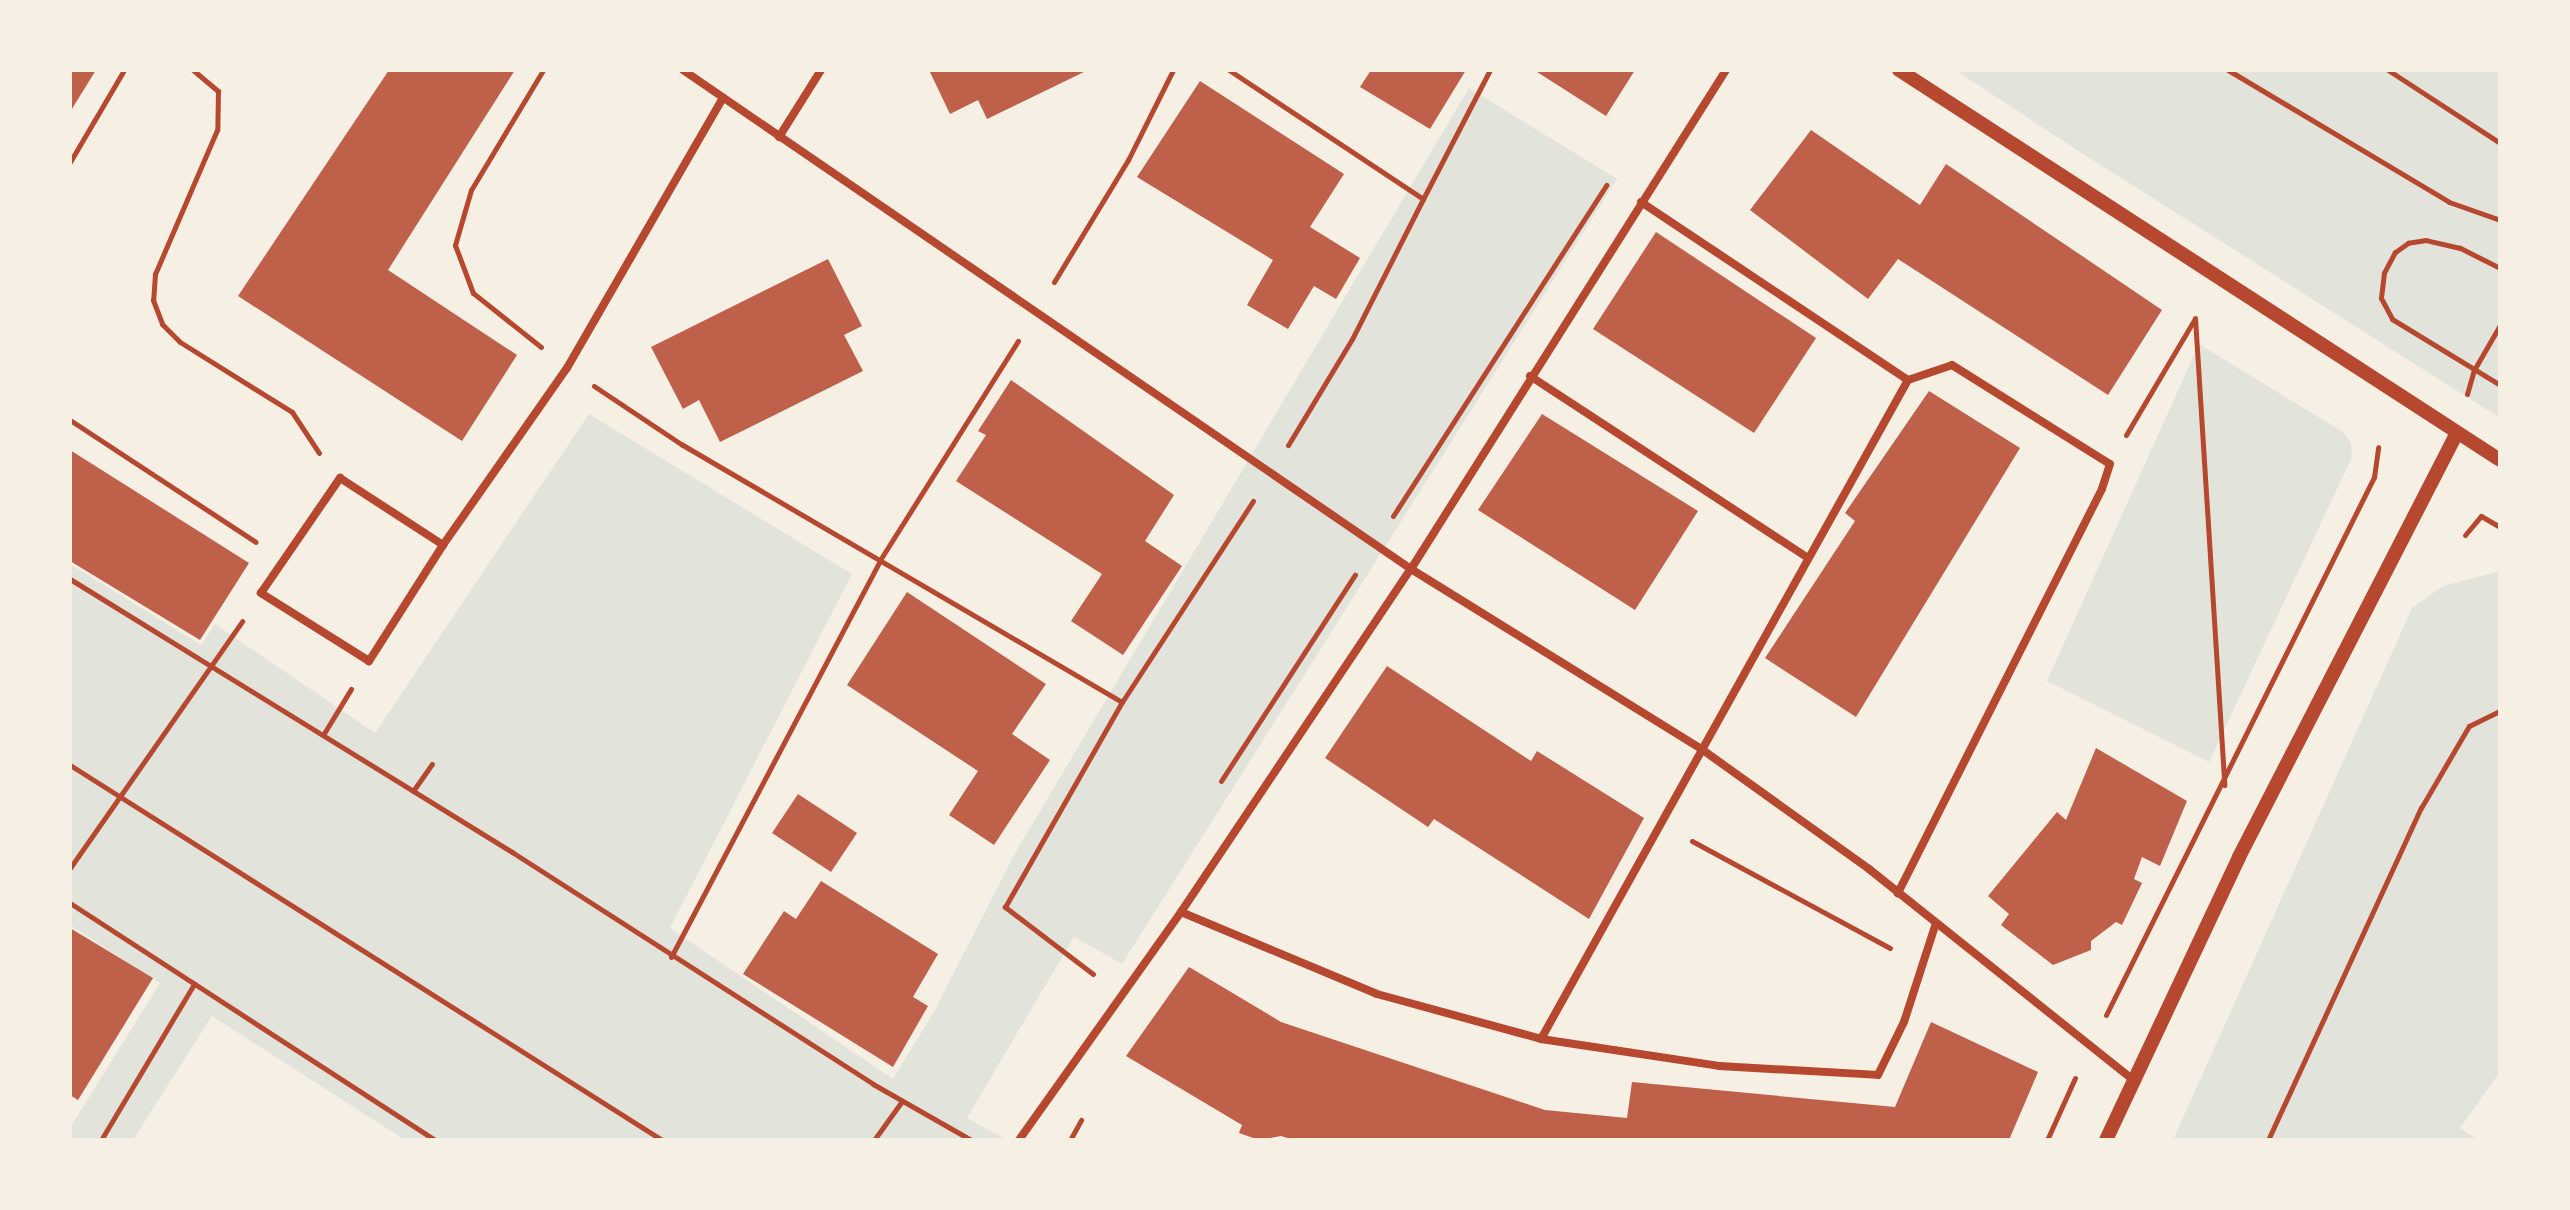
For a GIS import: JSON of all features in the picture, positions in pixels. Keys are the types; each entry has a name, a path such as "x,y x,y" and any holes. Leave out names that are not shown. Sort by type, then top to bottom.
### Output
{"street":[{"path":"683,70 1411,569 1700,748 1898,893 1935,926 2133,1080"},
{"path":"779,137 821,70"},
{"path":"1019,1140 1119,994 1181,912 1411,569 1726,70"},
{"path":"1899,70 2500,460"},
{"path":"443,545 340,478 261,593 369,661 443,545 567,368 723,98"},
{"path":"1641,202 1908,380"},
{"path":"1541,1039 1700,748 1908,380 1952,365 2110,464 2102,489 1898,893"},
{"path":"1530,376 1807,557"},
{"path":"2106,1140 2239,857 2456,434"},
{"path":"1181,912 1377,994 1541,1039 1719,1066 1878,1075 1924,966 1935,926"}],"path":[{"path":"70,162 124,70"},
{"path":"193,70 218,91 217,130 155,274 153,300 162,324 180,342 292,412 340,478"},
{"path":"543,70 471,190 455,245 473,293 567,368 681,444 1122,702"},
{"path":"671,957 880,560 1128,160 1173,70"},
{"path":"1229,70 1423,199"},
{"path":"1119,994 1005,907 1122,702 1272,473 1352,339 1490,70"},
{"path":"2228,70 2449,202 2500,220"},
{"path":"2388,70 2500,143"},
{"path":"2500,268 2460,248 2426,240 2395,252 2384,273 2381,298 2392,319 2500,385"},
{"path":"2110,464 2218,279"},
{"path":"2195,318 2224,786 2239,857"},
{"path":"2456,434 2474,370 2500,325"},
{"path":"70,420 283,561"},
{"path":"2047,1140 2089,1047 2224,786 2374,477 2378,447"},
{"path":"2465,535 2481,516 2500,527"},
{"path":"70,579 413,791 902,1101 971,1140"},
{"path":"70,868 261,593"},
{"path":"322,735 369,661"},
{"path":"2268,1140 2421,808 2469,726 2500,711"},
{"path":"413,791 432,764"},
{"path":"70,765 662,1140"},
{"path":"1659,823 1924,966"},
{"path":"70,903 435,1140"},
{"path":"101,1140 194,984"},
{"path":"874,1140 902,1101"}],"shaded area":[{"path":"1955,70 2500,70 2500,418 2080,152"},
{"path":"1469,88 1617,179 1122,964 1074,937 967,1118 1007,1140 405,1140 212,1016 133,1140 70,1140 70,1128 160,983 70,925 70,564 201,645 215,624 375,733 589,414 852,574 670,928 893,1079 935,1010 1014,855"},
{"path":"2199,344 2343,432 2351,443 2352,457 2209,762 2047,681"},
{"path":"2500,571 2500,1072 2460,1128 2478,1140 2173,1140 2412,608 2443,586"}],"building":[{"path":"70,70 96,70 70,112"},
{"path":"389,70 515,70 388,270 517,355 462,441 238,296"},
{"path":"929,70 1088,70 987,119 978,100 950,114"},
{"path":"1371,70 1466,70 1430,129 1360,87"},
{"path":"1534,70 1635,70 1606,116"},
{"path":"1200,81 1344,174 1310,227 1360,258 1336,299 1314,286 1288,329 1247,305 1273,260 1137,177"},
{"path":"1811,130 1920,205 1946,164 2162,310 2108,395 1898,259 1868,299 1750,210"},
{"path":"1656,232 1816,338 1754,433 1593,329"},
{"path":"828,259 862,326 844,335 863,371 720,442 699,400 683,409 651,347"},
{"path":"1011,380 1174,495 1145,541 1182,566 1123,655 1071,621 1102,574 956,481 986,435 978,431"},
{"path":"1929,391 2020,448 1856,717 1765,658 1855,521 1845,513"},
{"path":"1542,414 1698,511 1635,610 1478,510"},
{"path":"70,450 249,563 200,640 70,561"},
{"path":"907,592 1046,684 1012,734 1050,760 994,845 949,815 978,771 847,685"},
{"path":"1387,666 1531,761 1537,751 1644,818 1589,919 1434,819 1428,827 1325,758"},
{"path":"2096,748 2187,801 2160,866 2142,857 2134,879 2142,883 2122,925 2116,922 2091,941 2091,950 2053,965 2001,925 2009,914 1988,896 2057,812 2066,820"},
{"path":"798,794 857,833 831,872 772,833"},
{"path":"821,881 938,954 913,997 928,1006 893,1067 743,974 784,911 796,919"},
{"path":"70,928 153,978 78,1100 70,1095"},
{"path":"1189,967 1281,1022 1545,1110 1627,1118 1632,1082 1895,1107 1931,1022 2038,1072 2009,1140 1294,1140 1281,1136 1259,1140 1239,1133 1242,1125 1126,1056"}]}
